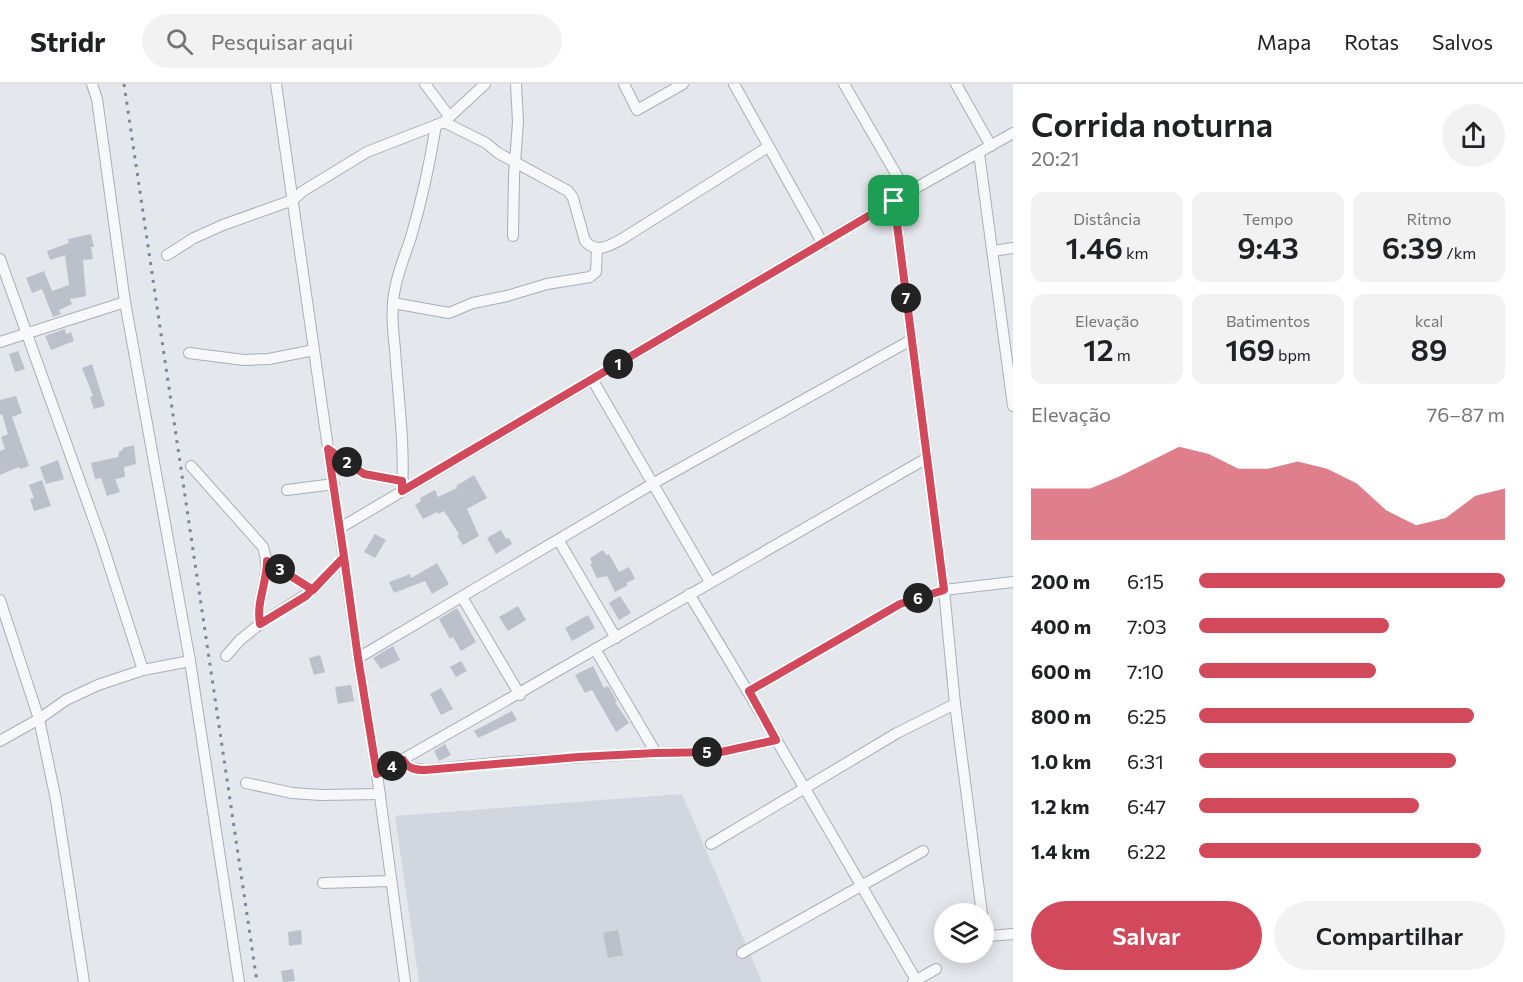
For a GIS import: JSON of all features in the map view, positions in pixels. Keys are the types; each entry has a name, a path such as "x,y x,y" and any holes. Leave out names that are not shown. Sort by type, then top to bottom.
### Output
{"street":[{"path":"92,84 97,99 125,302 190,661 239,982"},
{"path":"276,84 358,658 380,794 405,982"},
{"path":"424,84 443,121 486,143 568,191 573,198 585,241 589,246 597,249 603,249 622,239 768,147"},
{"path":"167,255 194,238 293,200 367,152 443,121 485,84"},
{"path":"513,236 518,122 516,84"},
{"path":"624,84 637,110 683,84"},
{"path":"734,84 823,244"},
{"path":"844,84 907,193"},
{"path":"956,84 991,146"},
{"path":"402,486 404,463 393,303 399,267 410,240 443,121"},
{"path":"340,528 402,486 592,379 1013,133"},
{"path":"979,153 1011,366 1013,406"},
{"path":"894,201 944,590 955,704 981,903"},
{"path":"993,251 1013,248"},
{"path":"393,303 449,313 473,303 548,284 590,277 596,272 597,249"},
{"path":"0,259 101,540 143,670"},
{"path":"0,342 125,302"},
{"path":"358,658 654,483 911,340"},
{"path":"189,353 244,360 269,359 314,350"},
{"path":"592,379 710,582"},
{"path":"328,449 364,474 402,486"},
{"path":"377,774 520,695 689,594 927,458"},
{"path":"191,466 206,486 263,547 267,561 267,577 258,611 260,624"},
{"path":"287,490 334,484"},
{"path":"559,540 616,638"},
{"path":"226,656 240,640 260,624 313,590 344,557"},
{"path":"267,561 313,590"},
{"path":"749,691 900,604 944,590 1013,582"},
{"path":"689,594 749,691 914,981 936,969"},
{"path":"462,597 520,695"},
{"path":"0,600 39,719 56,800 84,982"},
{"path":"595,649 656,753"},
{"path":"0,741 39,719 66,700 98,685 143,670 190,661"},
{"path":"711,844 897,733 955,704"},
{"path":"403,760 405,765 425,770 503,762 656,753 721,752 776,740"},
{"path":"246,783 292,793 380,794"},
{"path":"742,953 923,851"},
{"path":"323,883 391,881"},
{"path":"994,936 1013,934"}],"shaded area":[{"path":"682,794 762,982 419,982 395,816"}],"building":[{"path":"91,234 94,247 91,247 93,259 83,260 86,296 70,299 72,304 59,310 61,314 53,317 42,289 32,293 26,278 44,271 52,291 69,285 65,255 50,260 47,251 69,243 68,239"},
{"path":"65,329 66,334 71,332 74,341 51,350 45,336"},
{"path":"18,351 25,369 15,372 9,354"},
{"path":"92,364 105,406 94,409 90,397 93,396 82,368"},
{"path":"16,396 22,413 12,417 29,466 20,469 19,467 0,475 0,451 5,449 1,437 8,434 2,414 0,415 0,400"},
{"path":"134,445 136,464 124,467 125,477 115,479 120,492 107,496 101,478 95,479 91,463 118,457 119,451 123,448"},
{"path":"58,460 64,479 46,484 40,467"},
{"path":"474,475 487,498 467,509 479,536 463,545 457,536 459,534 444,511 423,519 415,505 421,501 420,498 435,490 438,497 457,488 456,486"},
{"path":"42,480 51,506 34,511 30,499 34,498 29,485"},
{"path":"501,530 512,544 496,554 487,538"},
{"path":"375,534 386,540 375,558 364,552"},
{"path":"603,550 606,555 609,554 619,572 629,567 635,579 615,592 607,576 597,578 590,564 592,563 590,558"},
{"path":"437,563 449,584 432,594 425,581 394,593 389,582 410,574 411,578"},
{"path":"620,596 631,613 619,620 609,603"},
{"path":"518,606 526,620 508,631 499,617"},
{"path":"457,608 476,642 461,651 453,637 450,639 439,619"},
{"path":"588,615 595,628 572,641 565,628"},
{"path":"393,646 400,660 381,669 373,658"},
{"path":"320,655 325,672 314,675 309,658"},
{"path":"461,661 467,671 456,677 450,667"},
{"path":"593,666 604,688 608,686 617,701 615,702 629,723 616,732 592,690 585,693 575,675"},
{"path":"351,685 354,701 338,704 335,687"},
{"path":"441,688 453,709 441,715 430,694"},
{"path":"512,711 517,720 478,738 474,731"},
{"path":"445,744 451,755 439,761 434,751"},
{"path":"301,930 302,944 289,946 288,932"},
{"path":"618,930 623,955 608,958 603,933"},
{"path":"293,969 295,981 283,982 281,971"}],"railway":[{"path":"124,84 257,982"}],"route":[{"path":"894,201 402,491 402,481 364,474 328,449 344,557 313,590 306,596 260,624 258,611 267,577 267,561 313,590 330,571 344,557 377,774 403,760 405,765 425,770 579,757 721,752 776,740 749,691 900,604 944,590 894,201"}]}
